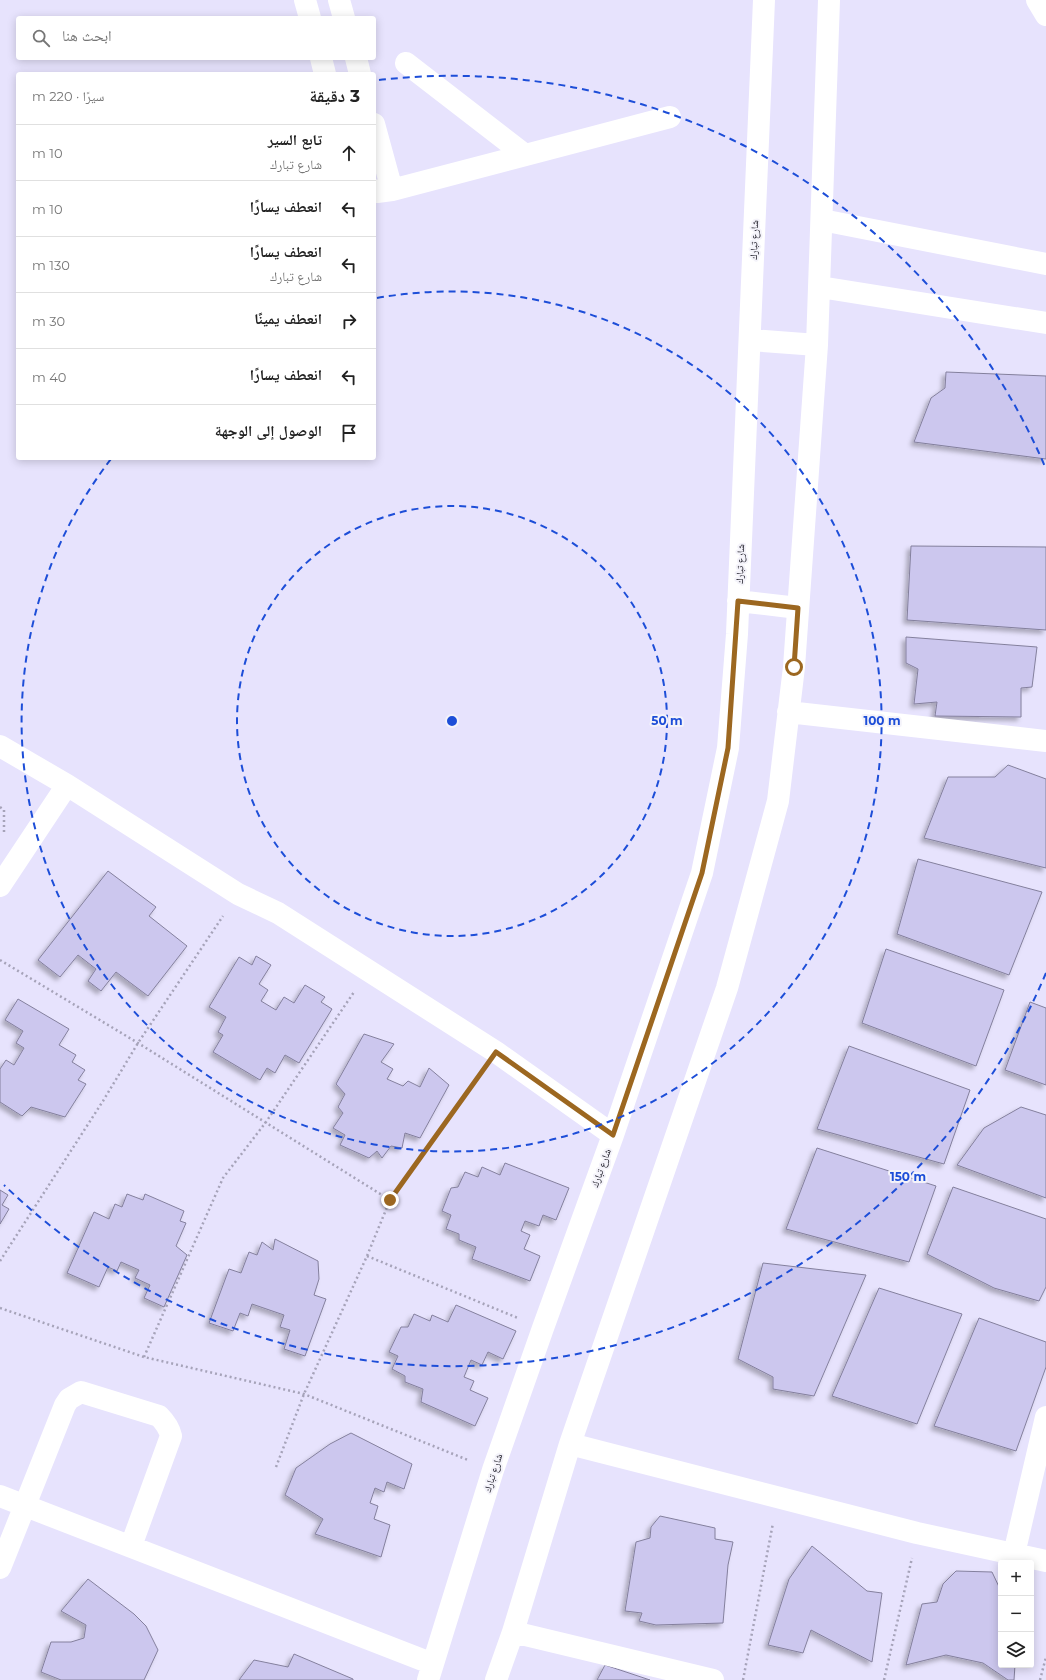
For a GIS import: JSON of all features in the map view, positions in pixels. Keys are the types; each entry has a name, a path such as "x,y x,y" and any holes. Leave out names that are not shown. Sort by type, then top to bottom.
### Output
{"street":[{"path":"305,0 309,16"},
{"path":"340,0 344,16"},
{"name":"شارع تبارك","path":"431,1672 493,1470 613,1135 702,873 728,748 738,601 764,0"},
{"path":"496,1680 513,1632 570,1444 727,988 778,801 794,667 817,345 829,0"},
{"path":"1037,0 1046,15"},
{"path":"322,60 324,72"},
{"path":"356,60 360,72"},
{"path":"406,63 525,155"},
{"path":"376,139 383,190 670,117"},
{"path":"822,220 1046,264"},
{"path":"820,287 1046,323"},
{"path":"750,340 817,345"},
{"path":"738,601 798,608"},
{"path":"788,712 1046,741"},
{"path":"0,746 67,785 238,894 278,913 496,1052 613,1135"},
{"path":"0,886 67,785"},
{"path":"0,1568 65,1405 69,1399 81,1392 158,1416 169,1428 171,1436 131,1546"},
{"path":"1014,1554 1046,1417"},
{"path":"570,1444 917,1534 1046,1561"},
{"path":"0,1496 131,1546 431,1672"},
{"path":"513,1632 713,1680"}],"path":[{"path":"0,807 4,810 4,837"},
{"path":"0,1261 103,1101 138,1043 238,894"},
{"path":"0,960 138,1043 390,1200"},
{"path":"144,1357 223,1178 266,1122 369,971"},
{"path":"276,1467 304,1394 367,1256 390,1200 496,1052"},
{"path":"367,1256 543,1328"},
{"path":"0,1308 144,1357 304,1394 493,1470"},
{"path":"743,1680 778,1498"},
{"path":"884,1680 917,1534"},
{"path":"1040,1680 1046,1657"}],"building":[{"path":"946,372 1046,376 1046,459 914,442 931,398 945,388"},
{"path":"911,546 1046,547 1046,630 907,620"},
{"path":"906,637 1037,647 1032,687 1021,688 1021,717 935,716 937,702 914,704 918,669 906,663"},
{"path":"1008,765 1046,779 1046,868 924,838 948,777 995,777"},
{"path":"918,859 1042,892 1009,975 897,934"},
{"path":"108,871 156,907 149,916 187,946 148,996 116,972 101,991 88,981 96,969 78,955 60,977 38,960"},
{"path":"886,949 1004,990 976,1066 862,1023"},
{"path":"256,956 271,965 259,984 268,990 261,1001 276,1010 284,997 294,1003 305,985 325,997 321,1002 332,1009 299,1063 285,1055 275,1073 267,1068 260,1080 213,1052 223,1035 218,1032 226,1017 209,1007 239,957 252,965"},
{"path":"18,999 69,1029 59,1045 76,1055 72,1062 85,1070 78,1080 86,1084 65,1117 31,1107 22,1116 0,1102 0,1069 6,1060 14,1065 24,1048 16,1043 23,1031 5,1020"},
{"path":"1030,1002 1046,1008 1046,1085 1005,1070"},
{"path":"364,1034 394,1044 381,1062 393,1069 387,1079 403,1086 408,1081 420,1087 429,1068 449,1085 420,1138 405,1133 402,1148 391,1146 382,1158 377,1151 369,1158 340,1145 345,1135 333,1128 343,1113 338,1107 345,1094 336,1084"},
{"path":"849,1046 970,1090 944,1164 817,1129"},
{"path":"1021,1107 1046,1115 1046,1198 957,1165 984,1128"},
{"path":"817,1148 936,1186 909,1262 786,1229"},
{"path":"505,1163 569,1188 556,1220 543,1215 539,1226 525,1221 521,1231 530,1235 524,1249 540,1256 530,1281 472,1259 476,1247 459,1240 459,1234 446,1229 451,1215 442,1211 451,1188 458,1187 465,1172 478,1177 482,1167 500,1175"},
{"path":"953,1187 1046,1219 1046,1287 1039,1301 994,1288 927,1254"},
{"path":"0,1190 8,1195 2,1205 9,1209 0,1224"},
{"path":"127,1194 143,1200 145,1194 184,1211 180,1221 186,1223 176,1246 187,1255 164,1307 144,1298 150,1285 135,1278 139,1270 121,1262 117,1271 108,1267 99,1287 67,1273 94,1212 109,1219 115,1204 122,1207"},
{"path":"275,1239 318,1261 319,1279 314,1295 326,1299 305,1356 284,1349 290,1330 280,1327 284,1315 252,1304 248,1316 240,1313 233,1331 209,1323 229,1269 241,1273 249,1252 257,1255 262,1242 273,1250"},
{"path":"763,1263 866,1275 814,1396 773,1389 773,1377 738,1359"},
{"path":"879,1288 962,1314 917,1424 832,1396"},
{"path":"456,1305 516,1331 503,1359 488,1352 482,1365 471,1360 464,1377 474,1381 470,1390 488,1398 475,1426 421,1402 423,1389 405,1382 405,1376 392,1369 398,1356 389,1352 401,1327 408,1327 414,1314 430,1321 432,1315 448,1322"},
{"path":"979,1318 1046,1342 1046,1367 1016,1451 934,1426"},
{"path":"351,1433 412,1464 404,1489 387,1482 384,1492 375,1488 370,1503 378,1506 374,1519 390,1525 381,1557 315,1534 323,1519 285,1495 296,1468 330,1444"},
{"path":"660,1516 715,1528 715,1539 733,1542 728,1565 723,1623 656,1625 639,1621 642,1613 625,1611 636,1542 650,1538 651,1527"},
{"path":"812,1546 867,1591 882,1593 872,1662 811,1630 803,1653 768,1645 789,1579"},
{"path":"956,1571 992,1572 998,1585 998,1668 1015,1668 1014,1680 1008,1680 983,1663 946,1655 906,1665 922,1604 937,1602 943,1584"},
{"path":"88,1579 134,1614 146,1626 158,1650 144,1680 61,1680 41,1672 51,1642 71,1642 84,1638 86,1625 61,1611"},
{"path":"294,1654 353,1680 239,1680 254,1660 288,1667"},
{"path":"605,1665 650,1680 597,1680"}],"route":[{"path":"390,1200 496,1052 613,1135 702,873 728,748 737,634 738,601 798,608 794,667"}]}
